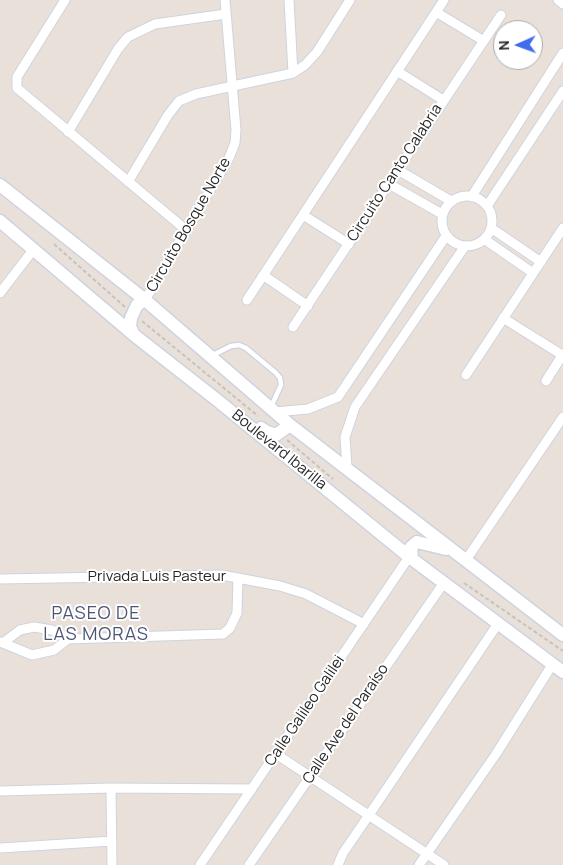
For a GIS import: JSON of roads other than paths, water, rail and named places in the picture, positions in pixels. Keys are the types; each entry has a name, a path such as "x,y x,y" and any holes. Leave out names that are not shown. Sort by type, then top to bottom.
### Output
{"main road":[{"name":"Boulevard Ibarilla","path":"0,185 145,300 290,425 563,635"},
{"name":"Boulevard Ibarilla","path":"0,221 134,335 217,400 410,558 558,669"},
{"path":"134,335 130,327 131,318 137,305 145,300"},
{"path":"217,400 235,406 272,434 280,434 290,425"},
{"path":"410,558 411,547 417,542 454,551"}],"street":[{"path":"66,0 17,77 17,88 186,230"},
{"name":"Circuito Bosque Norte","path":"145,300 235,143 236,130 224,0"},
{"path":"289,0 293,73"},
{"path":"128,182 168,115 179,101 196,94 293,73 305,65 317,52 350,0"},
{"path":"247,300 444,0"},
{"path":"558,0 563,4"},
{"path":"436,12 484,41"},
{"path":"68,132 118,49 128,37 155,24 226,14"},
{"name":"Circuito Canto Calabria","path":"294,328 501,15"},
{"path":"472,196 563,53"},
{"path":"397,71 443,100"},
{"path":"487,206 563,91"},
{"path":"398,170 451,201"},
{"path":"389,184 442,214"},
{"path":"465,196 472,196 487,206 492,219 491,228 484,239 472,246 465,246 451,241 446,236 443,229 442,214 451,201 465,196"},
{"path":"303,215 349,244"},
{"path":"491,228 541,262"},
{"path":"466,374 563,228"},
{"path":"272,410 308,410 338,397 446,236"},
{"path":"484,239 533,273"},
{"path":"347,468 345,437 355,407 465,246"},
{"path":"0,293 33,250"},
{"path":"263,275 308,306"},
{"path":"503,318 563,355 546,381"},
{"path":"466,560 563,417"},
{"name":"Calle Galileo Galilei","path":"200,865 410,558"},
{"name":"Privada Luis Pasteur","path":"0,579 198,575 238,578 306,594 364,624"},
{"path":"68,639 54,650 40,655 18,651 2,642 20,630 34,627 52,630 68,639 223,634 230,628 237,613 238,578"},
{"name":"Calle Ave del Paraíso","path":"249,865 444,584"},
{"path":"338,865 343,853 497,624"},
{"path":"419,865 558,669"},
{"path":"276,754 444,865"},
{"path":"110,788 112,865"},
{"path":"0,791 110,788 252,789"},
{"path":"0,848 112,841"}],"lane":[{"path":"210,356 231,346 239,345 246,348 276,373 280,378 281,385 272,410"}],"district":[{"name":"PASEO DE LAS MORAS","path":"96,624"}]}
